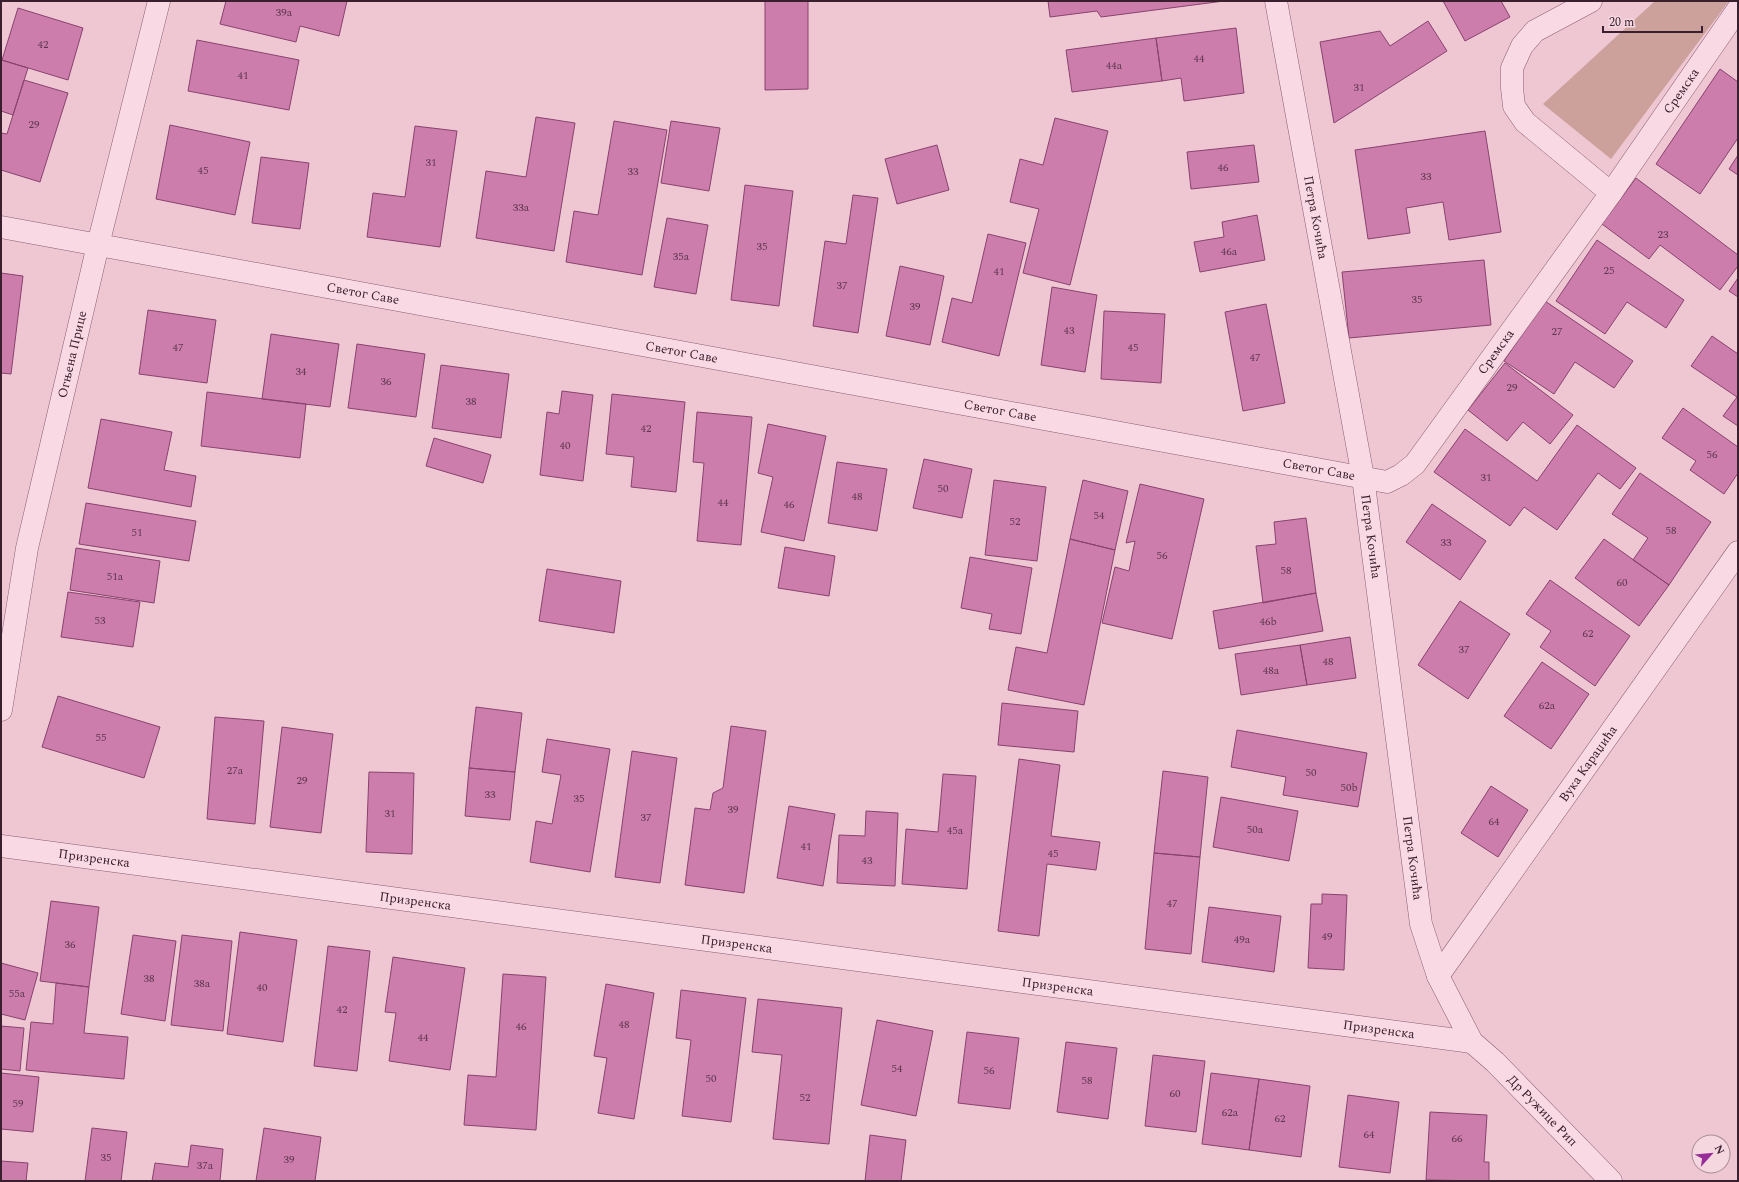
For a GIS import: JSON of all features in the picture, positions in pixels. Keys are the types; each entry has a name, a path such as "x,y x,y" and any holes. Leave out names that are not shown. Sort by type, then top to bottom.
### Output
{"street":[{"name":"Огњена Прице","path":"1,710 27,548 98,245 159,1"},
{"name":"Петра Кочића","path":"1276,1 1363,477 1421,924 1438,976 1472,1042"},
{"path":"1591,1 1535,31 1522,46 1512,68 1512,88 1514,106 1525,122 1611,193"},
{"name":"Сремска","path":"1363,477 1387,482 1401,475 1415,464 1611,193 1738,9"},
{"name":"Светог Саве","path":"1,227 1363,477"},
{"name":"Вука Караџића","path":"1438,976 1738,552"},
{"name":"Призренска","path":"1,846 1472,1042"},
{"name":"Др Ружице Рип","path":"1472,1042 1495,1062 1611,1181"}],"shaded area":[{"path":"1655,1 1729,1 1611,159 1543,104"}],"building":[{"path":"226,1 347,1 339,36 300,26 296,42 220,24"},
{"path":"765,1 808,1 808,89 765,90"},
{"path":"1048,1 1224,1 1101,17 1097,11 1050,17"},
{"path":"1443,1 1501,1 1510,17 1465,41"},
{"path":"18,8 83,28 68,80 2,60"},
{"path":"1428,21 1447,51 1334,123 1320,42 1380,31 1390,46"},
{"path":"1236,28 1244,93 1184,101 1181,78 1162,81 1156,38"},
{"path":"1156,38 1162,81 1072,92 1066,50"},
{"path":"197,40 299,60 289,110 188,91"},
{"path":"1,60 28,68 13,115 1,111"},
{"path":"1720,69 1738,82 1738,138 1700,194 1656,164"},
{"path":"24,80 68,93 40,182 1,170 1,133 7,134"},
{"path":"536,117 575,123 554,251 476,238 486,171 526,177"},
{"path":"1055,118 1108,131 1070,285 1023,273 1039,209 1010,202 1020,159 1043,165"},
{"path":"614,121 667,130 642,275 566,262 574,211 598,215"},
{"path":"671,121 720,128 709,191 661,183"},
{"path":"170,125 250,142 235,215 156,199"},
{"path":"415,126 457,131 440,247 367,237 373,193 405,197"},
{"path":"1485,131 1501,232 1449,240 1443,202 1406,208 1410,233 1368,239 1355,150"},
{"path":"937,145 949,190 897,204 885,159"},
{"path":"1254,145 1259,182 1191,189 1187,152"},
{"path":"1738,155 1738,175 1729,169"},
{"path":"261,157 309,163 300,229 252,223"},
{"path":"1636,178 1738,255 1738,266 1720,290 1660,245 1649,259 1602,224"},
{"path":"745,185 793,191 779,306 731,300"},
{"path":"853,195 878,198 858,333 813,326 825,241 846,244"},
{"path":"1257,215 1265,260 1200,272 1194,242 1224,237 1222,222"},
{"path":"667,218 708,225 696,294 654,287"},
{"path":"988,234 1026,243 999,356 942,342 952,298 972,303"},
{"path":"1597,240 1684,300 1666,328 1627,302 1605,334 1556,301"},
{"path":"1484,260 1491,325 1349,338 1342,272"},
{"path":"900,266 944,276 930,345 886,336"},
{"path":"1,273 23,276 11,374 1,373"},
{"path":"1738,278 1738,297 1729,291"},
{"path":"1052,287 1097,295 1085,372 1041,365"},
{"path":"1545,301 1633,361 1614,388 1575,362 1554,394 1504,361"},
{"path":"1266,304 1285,403 1243,411 1225,312"},
{"path":"148,310 216,320 207,383 139,374"},
{"path":"1104,311 1165,314 1161,383 1101,379"},
{"path":"271,334 339,344 330,407 262,399"},
{"path":"1712,336 1738,354 1738,426 1723,416 1737,397 1691,366"},
{"path":"357,344 425,354 416,417 348,408"},
{"path":"1505,363 1573,415 1550,444 1523,422 1507,441 1468,410"},
{"path":"441,365 509,374 501,438 432,428"},
{"path":"562,391 593,395 583,481 540,475 547,412 559,414"},
{"path":"207,392 306,404 300,458 201,446"},
{"path":"612,394 685,402 676,492 631,487 634,457 606,454"},
{"path":"1683,408 1738,447 1738,473 1724,494 1690,470 1696,461 1662,438"},
{"path":"697,412 752,417 741,545 697,541 704,463 693,462"},
{"path":"101,419 172,432 164,470 196,476 191,507 88,488"},
{"path":"768,424 826,436 804,541 761,532 773,477 758,473"},
{"path":"1577,425 1636,468 1620,489 1598,473 1557,530 1524,507 1510,526 1434,472 1465,429 1537,481"},
{"path":"434,438 491,455 483,483 426,466"},
{"path":"924,459 972,469 962,518 913,508"},
{"path":"837,462 887,469 877,531 828,523"},
{"path":"1640,473 1711,522 1669,585 1633,560 1648,538 1612,514"},
{"path":"994,480 1046,487 1037,561 985,555"},
{"path":"1083,480 1128,491 1115,550 1070,539"},
{"path":"1140,484 1204,499 1172,639 1102,623 1115,567 1129,571 1135,541 1126,543"},
{"path":"86,503 196,521 189,561 79,544"},
{"path":"1432,504 1486,541 1460,580 1406,542"},
{"path":"1306,518 1316,593 1263,603 1256,546 1276,544 1274,522"},
{"path":"1070,539 1115,550 1084,705 1008,690 1016,647 1047,653"},
{"path":"1604,539 1669,585 1639,626 1575,578"},
{"path":"785,547 835,556 829,596 778,588"},
{"path":"76,548 160,561 154,603 70,590"},
{"path":"970,557 1032,568 1021,634 989,629 992,614 961,608"},
{"path":"547,569 621,581 614,633 539,621"},
{"path":"1550,580 1630,636 1595,686 1540,647 1551,631 1526,614"},
{"path":"68,592 140,602 133,647 61,637"},
{"path":"1316,593 1323,631 1219,649 1213,611"},
{"path":"1460,601 1510,634 1468,699 1418,665"},
{"path":"1350,637 1356,678 1307,685 1300,645"},
{"path":"1300,645 1307,685 1241,695 1235,654"},
{"path":"1542,662 1589,694 1551,749 1504,716"},
{"path":"58,696 160,727 144,778 42,747"},
{"path":"1002,703 1078,711 1074,752 998,745"},
{"path":"476,707 522,713 515,772 469,768"},
{"path":"215,717 264,721 255,824 207,819"},
{"path":"731,726 766,731 744,893 685,885 695,808 710,810 713,793 723,788"},
{"path":"282,727 333,734 321,833 270,827"},
{"path":"1237,730 1367,753 1358,807 1283,795 1286,777 1231,767"},
{"path":"547,739 610,749 590,872 530,862 536,821 552,824 561,775 542,772"},
{"path":"632,751 677,758 660,883 615,877"},
{"path":"1019,759 1060,765 1051,836 1100,842 1096,870 1047,864 1039,936 998,931"},
{"path":"469,768 515,772 510,820 465,816"},
{"path":"1163,771 1208,777 1200,857 1154,853"},
{"path":"369,772 414,773 412,854 366,852"},
{"path":"943,774 976,776 967,889 902,884 906,829 938,832"},
{"path":"1491,786 1528,810 1498,857 1461,833"},
{"path":"1221,797 1298,811 1289,861 1213,847"},
{"path":"789,806 835,814 823,886 777,878"},
{"path":"866,811 898,813 895,886 837,883 839,835 865,836"},
{"path":"1154,853 1200,857 1191,954 1145,949"},
{"path":"1322,894 1347,895 1344,970 1308,968 1311,904 1322,904"},
{"path":"51,901 99,907 89,987 40,981"},
{"path":"1209,907 1281,916 1274,972 1202,962"},
{"path":"240,932 297,940 283,1042 227,1034"},
{"path":"133,935 176,941 165,1021 121,1014"},
{"path":"182,935 232,941 223,1031 171,1025"},
{"path":"328,946 370,951 357,1071 314,1066"},
{"path":"393,957 465,968 450,1070 389,1061 396,1013 385,1012"},
{"path":"1,963 38,973 25,1020 1,1014"},
{"path":"503,974 546,977 536,1130 464,1125 468,1075 496,1077"},
{"path":"56,983 89,987 84,1033 128,1037 124,1079 26,1070 31,1022 53,1024"},
{"path":"606,984 654,993 634,1119 598,1113 607,1058 594,1056"},
{"path":"681,990 746,998 731,1122 682,1116 691,1040 676,1038"},
{"path":"758,999 842,1008 829,1144 773,1139 782,1055 752,1052"},
{"path":"877,1020 933,1031 916,1116 861,1105"},
{"path":"1,1026 24,1028 20,1071 1,1069"},
{"path":"967,1032 1019,1038 1010,1109 958,1103"},
{"path":"1066,1042 1117,1048 1108,1119 1057,1112"},
{"path":"1153,1055 1205,1061 1196,1132 1145,1126"},
{"path":"1,1073 39,1077 33,1132 1,1129"},
{"path":"1211,1073 1259,1079 1249,1150 1202,1144"},
{"path":"1259,1079 1310,1086 1301,1157 1249,1150"},
{"path":"1348,1095 1399,1102 1390,1173 1339,1167"},
{"path":"1430,1112 1487,1115 1484,1162 1489,1162 1489,1181 1426,1180"},
{"path":"92,1128 127,1132 121,1181 85,1181"},
{"path":"264,1128 321,1137 315,1181 256,1181"},
{"path":"870,1135 906,1140 901,1181 865,1181"},
{"path":"191,1145 223,1149 220,1181 152,1181 155,1163 188,1167"},
{"path":"1,1161 28,1163 26,1181 1,1181"}]}
